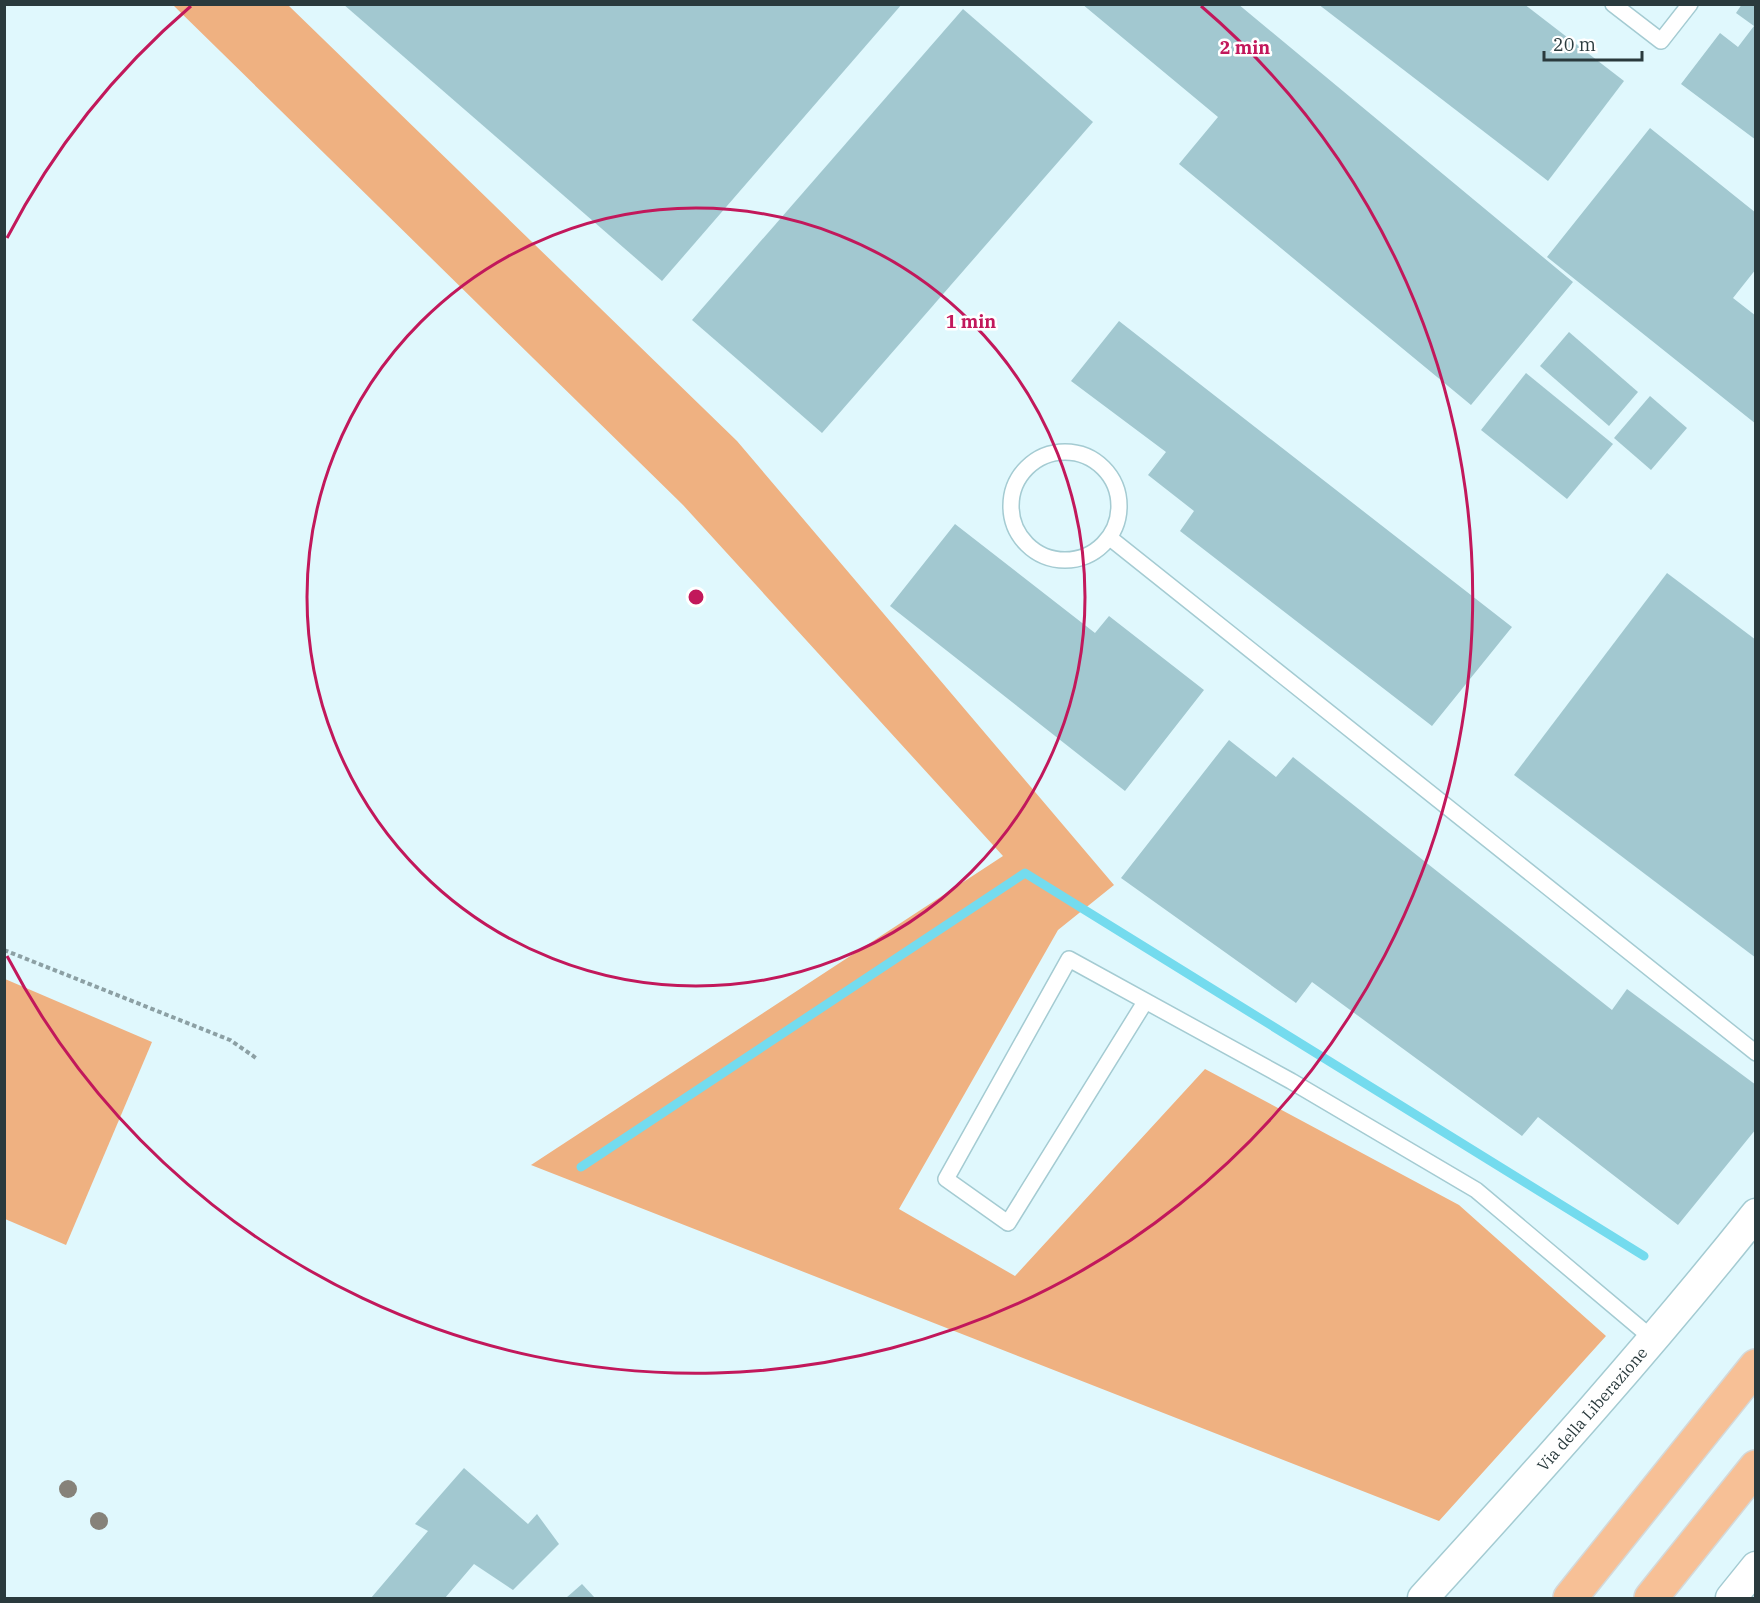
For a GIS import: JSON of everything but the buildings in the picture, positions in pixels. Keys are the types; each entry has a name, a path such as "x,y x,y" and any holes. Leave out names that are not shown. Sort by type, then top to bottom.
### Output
{"highway":[{"path":"1570,1599 1755,1366"},
{"path":"1651,1599 1755,1467"}],"street":[{"name":"Via della Liberazione","path":"1423,1599 1653,1339 1755,1214"},
{"path":"1731,1599 1755,1567"}],"lane":[{"path":"1612,4 1661,41 1690,4"},
{"path":"1053,452 1072,452 1090,457 1105,468 1115,484 1120,502 1118,521 1110,538 1098,550 1082,558 1065,561 1048,558 1032,550 1020,537 1012,522 1011,504 1014,487 1022,472 1036,460 1053,452"},
{"path":"1110,538 1755,1053"},
{"path":"1145,1002 1008,1223 946,1179 1069,959 1290,1081 1476,1190 1653,1339"}],"path":[{"path":"4,950 231,1040 256,1058"}],"shaded area":[{"path":"173,5 288,5 737,441 1114,885 1058,930 899,1209 1015,1276 1205,1069 1459,1205 1606,1336 1439,1521 531,1165 1003,856 683,505"},
{"path":"5,979 152,1042 66,1245 5,1219"}],"waterway":[{"path":"581,1167 1025,873 1644,1256"}]}
